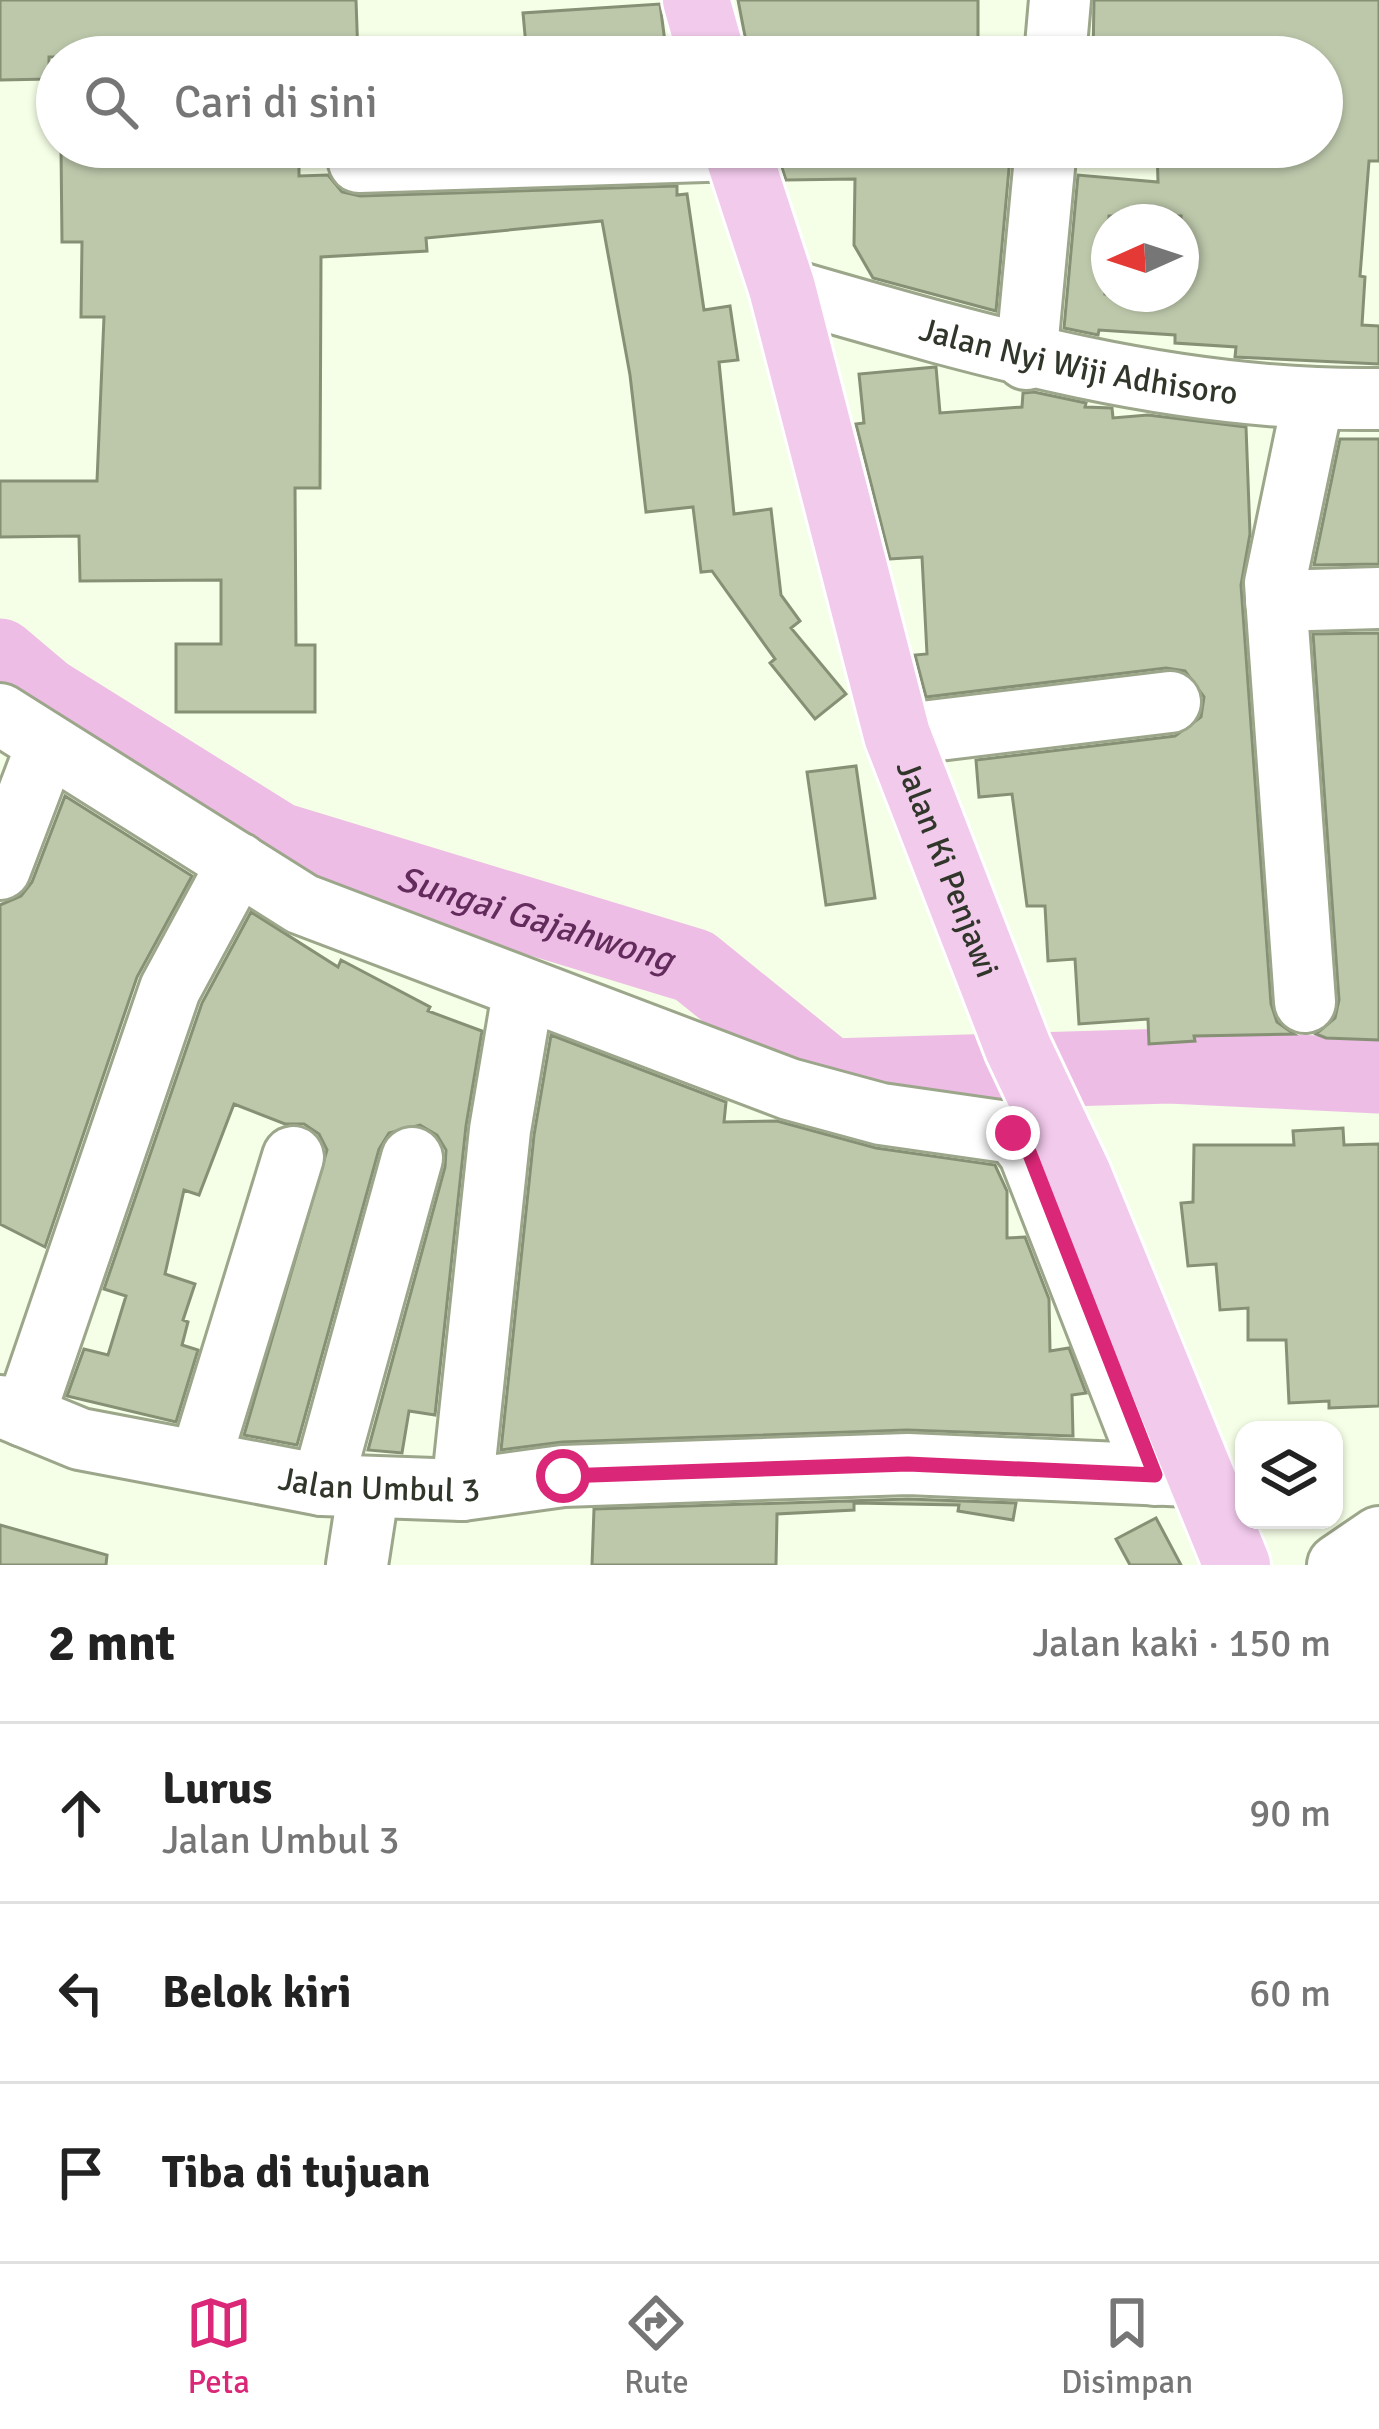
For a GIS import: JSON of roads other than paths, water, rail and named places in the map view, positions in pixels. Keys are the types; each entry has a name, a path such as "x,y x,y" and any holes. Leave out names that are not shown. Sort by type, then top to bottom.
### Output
{"main road":[{"path":"696,0 706,36"},
{"name":"Jalan Ki Penjawi","path":"743,168 782,288 897,735 1018,1048 1078,1175 1179,1476 1237,1565"}],"street":[{"path":"1057,36 1060,0"},
{"path":"1026,359 1044,168"},
{"name":"Jalan Nyi Wiji Adhisoro","path":"782,288 1026,359 1313,400 1379,400"},
{"path":"1304,1002 1276,601 1313,400"},
{"path":"1276,601 1379,598"},
{"path":"897,735 1170,702"},
{"path":"0,868 23,730 302,904 700,1060 843,1106 1022,1138 1179,1476"},
{"path":"12,1411 170,989 238,863"},
{"path":"462,1490 500,1130 523,993"},
{"path":"200,1461 293,1157"},
{"path":"357,1565 345,1486 412,1158"},
{"name":"Jalan Umbul 3","path":"12,1411 80,1439 345,1486 462,1490 563,1476 908,1464 1179,1476"},
{"path":"1338,1565 1379,1537"}],"waterway":[{"name":"Sungai Gajahwong","path":"0,656 45,694 279,840 694,966 830,1076 1170,1066 1379,1076"}]}
